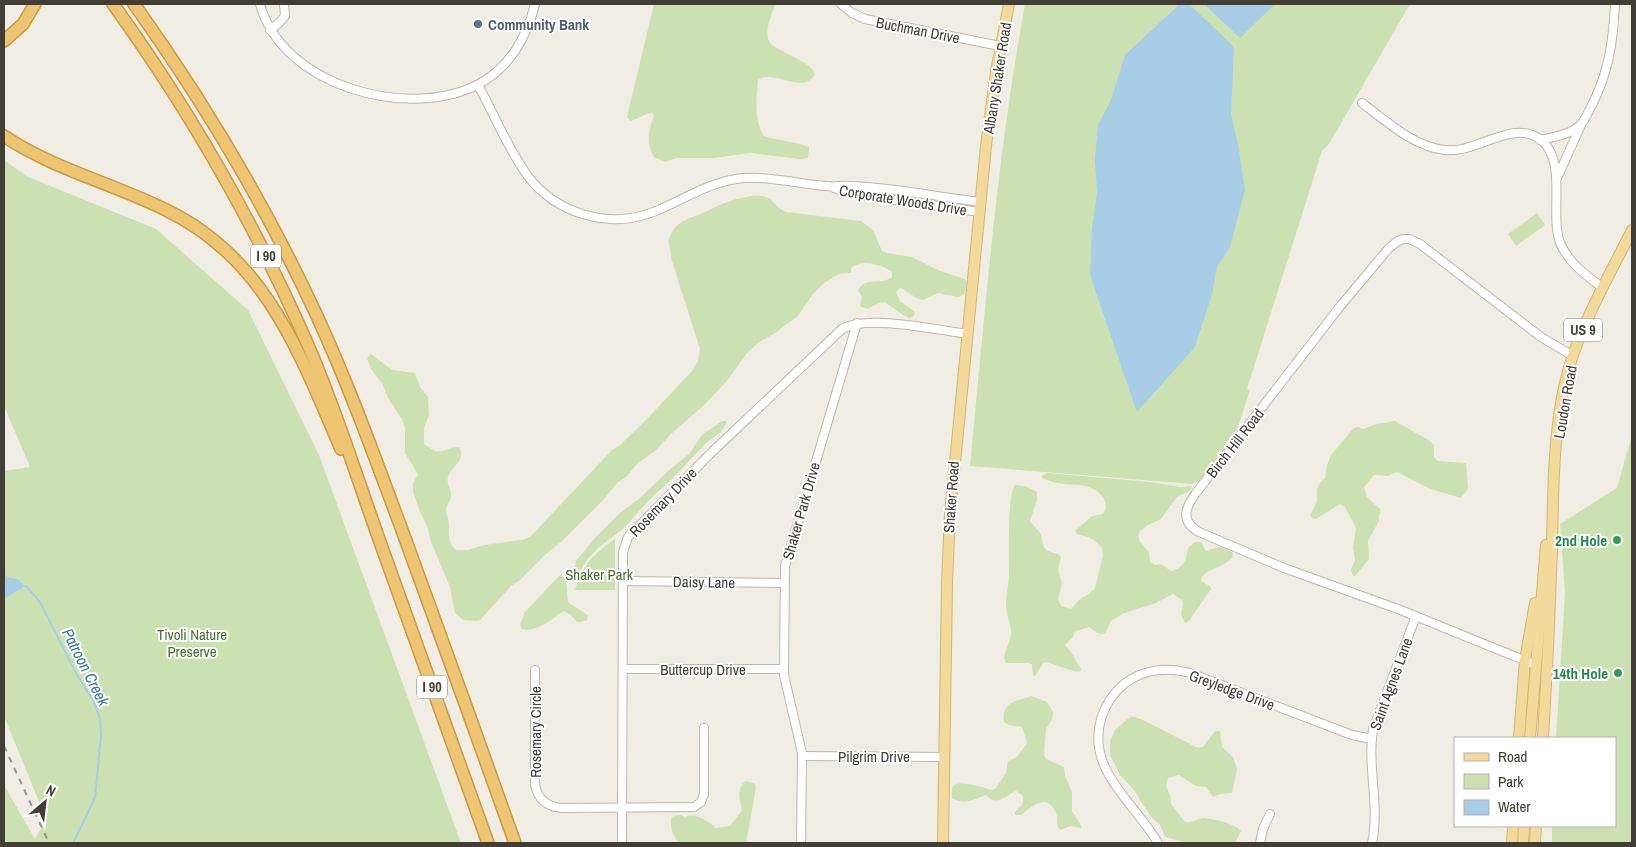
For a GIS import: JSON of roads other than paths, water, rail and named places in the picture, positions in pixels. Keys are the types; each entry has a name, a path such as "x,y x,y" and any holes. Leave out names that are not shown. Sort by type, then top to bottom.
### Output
{"highway":[{"path":"4,41 23,24 35,4"},
{"name":"I 90","path":"113,4 156,65 196,128 267,258 299,326 354,463 376,531 488,843"},
{"name":"I 90","path":"134,4 191,87 231,152 302,283 337,360 375,455 515,843"},
{"path":"142,4 191,87"},
{"path":"4,136 52,164 168,210 215,240 240,263 274,308 300,356 376,531"}],"main road":[{"name":"Albany Shaker Road","path":"986,152 1000,46 1009,4"},
{"name":"Shaker Road","path":"943,843 948,532 955,446 986,152"},
{"name":"Loudon Road","path":"1552,497 1562,399 1573,356 1584,328 1632,230"},
{"name":"US 9","path":"1530,737 1544,562 1552,497"},
{"name":"US 9","path":"1543,737 1549,624 1552,497"},
{"path":"1519,737 1525,660 1544,562"},
{"path":"1536,665 1542,674 1544,724"},
{"path":"1512,843 1513,827"},
{"path":"1523,843 1524,827"},
{"path":"1534,843 1536,827"}],"street":[{"path":"260,4 270,30 290,52 315,72 333,82 359,91 407,99 434,98 478,85 504,65 524,38 535,4"},
{"path":"270,30 285,16 284,4"},
{"name":"Buchman Drive","path":"841,4 852,13 865,19 1000,46"},
{"path":"1556,180 1599,90 1610,59 1615,4"},
{"name":"Corporate Woods Drive","path":"478,85 519,162 532,182 560,204 586,216 610,219 635,218 656,211 706,187 734,179 762,178 827,186 851,194 980,207"},
{"path":"1362,104 1403,132 1424,144 1438,149 1453,150 1467,148 1516,132 1540,140 1552,158 1556,180 1556,225 1562,246 1579,270 1603,288"},
{"path":"1540,140 1570,131 1582,124"},
{"name":"Birch Hill Road","path":"1536,665 1416,616 1284,568 1199,532 1188,521 1186,512 1189,504 1338,310 1389,248 1401,240 1409,239 1420,244 1542,337 1573,356"},
{"path":"857,323 874,322 968,334"},
{"name":"Rosemary Drive","path":"622,843 624,550 630,535 713,451 834,336 845,327 857,323"},
{"name":"Shaker Park Drive","path":"801,843 801,746 785,686 783,669 786,559 857,323"},
{"name":"Daisy Lane","path":"624,582 784,583"},
{"name":"Saint Agnes Lane","path":"1372,843 1376,812 1372,739 1381,706 1416,616"},
{"name":"Buttercup Drive","path":"623,669 783,669"},
{"name":"Rosemary Circle","path":"535,670 534,781 538,795 545,803 558,808 622,807"},
{"name":"Greyledge Drive","path":"1158,843 1108,776 1102,762 1098,742 1101,721 1108,702 1122,686 1140,675 1162,670 1190,673 1352,735 1372,739"},
{"path":"622,807 688,808 700,803 704,794 704,728"},
{"name":"Pilgrim Drive","path":"802,756 944,757"},
{"path":"1260,843 1270,814"}],"water":[{"path":"1180,4 1189,4 1234,47 1231,114 1245,190 1230,247 1217,267 1212,294 1195,347 1137,412 1090,275 1092,229 1097,193 1095,159 1098,125 1111,100 1125,55"},
{"path":"1204,4 1275,4 1240,38"},
{"path":"4,575 18,579 23,584 22,588 4,599"}],"waterway":[{"name":"Patroon Creek","path":"21,586 26,586 40,602 77,675 93,700 100,718 101,735 95,798 73,843"}],"railway":[{"path":"4,746 49,843"}],"place":[{"name":"Community Bank","path":"478,24"},
{"name":"2nd Hole","path":"1617,540"},
{"name":"14th Hole","path":"1618,673"}],"park label":[{"name":"Shaker Park","path":"599,574"},
{"name":"Tivoli Nature Preserve","path":"192,642"}]}
